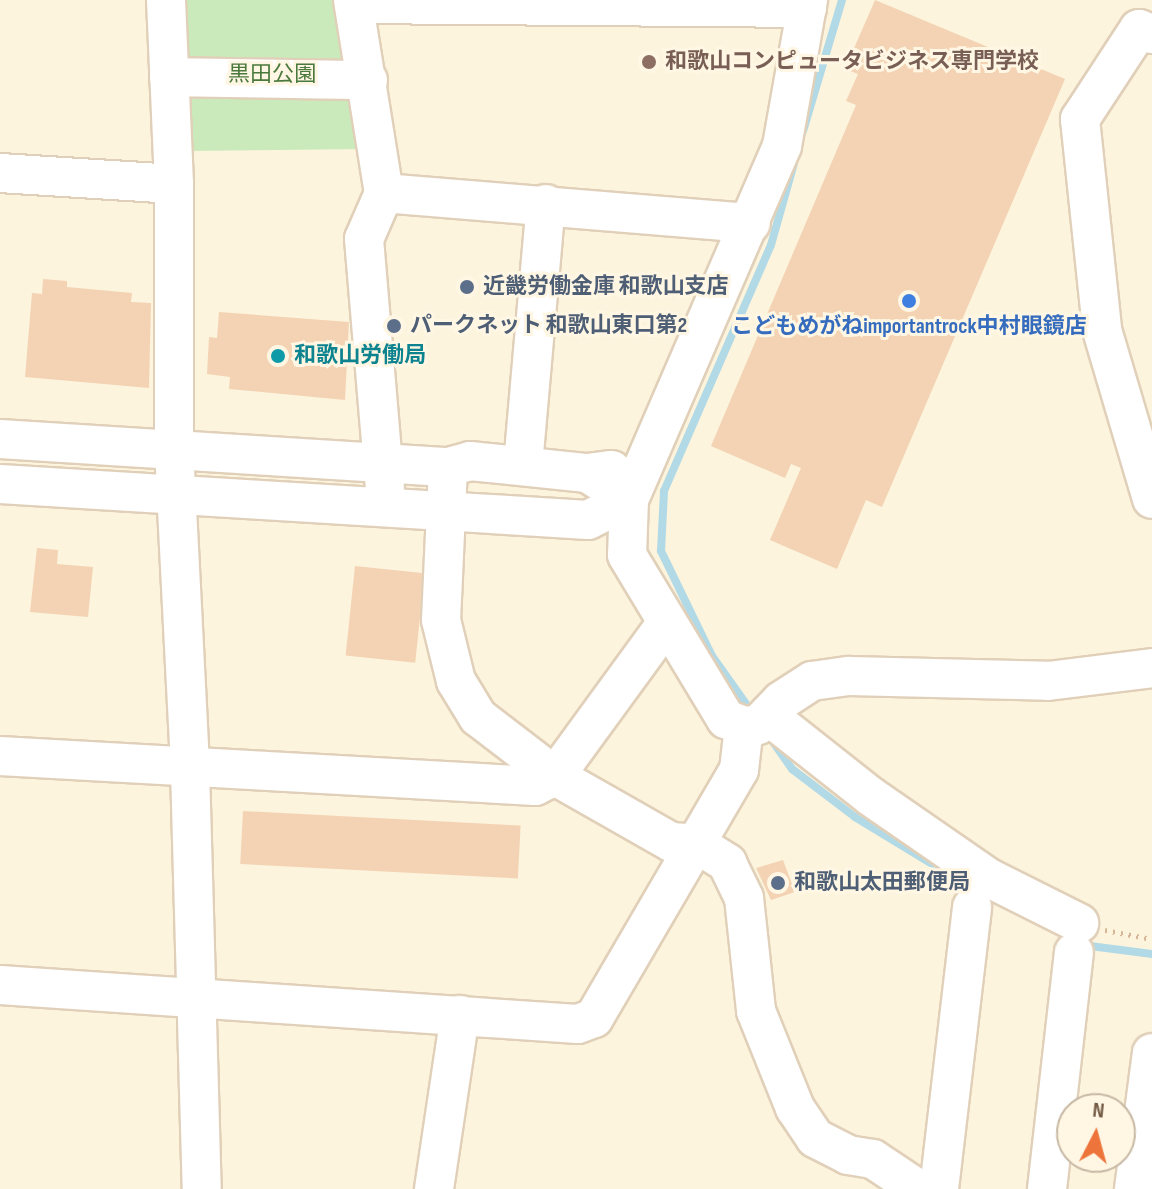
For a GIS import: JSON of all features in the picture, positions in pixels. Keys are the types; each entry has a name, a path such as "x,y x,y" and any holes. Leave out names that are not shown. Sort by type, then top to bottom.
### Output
{"street":[{"path":"166,0 174,184 174,449 190,769 202,1189"},
{"path":"384,510 385,463 364,239 384,193 354,2 808,4 782,146 629,499 627,555"},
{"path":"1152,34 1139,29 1080,119 1102,330 1152,499"},
{"path":"169,77 368,80"},
{"path":"0,173 174,184"},
{"path":"384,193 751,223"},
{"path":"523,465 546,204"},
{"path":"0,439 448,467 470,461 587,473 619,470 651,453"},
{"path":"448,467 441,620 456,681 478,717 555,776 671,842 697,844 727,863 744,898 756,1011 795,1108 815,1138 848,1155 873,1159 918,1189"},
{"path":"587,473 629,499"},
{"path":"0,484 446,514 588,520 629,499"},
{"path":"588,520 627,555 726,719 757,722 1076,938 1047,1189"},
{"path":"0,756 535,786 555,776 666,624"},
{"path":"0,985 578,1024 594,1018 739,770 757,722 781,701 812,681 849,676 1048,681 1152,668"},
{"path":"939,1189 972,907"},
{"path":"434,1189 460,1015"},
{"path":"1134,1189 1152,1053"}],"green space":[{"name":"黒田公園","path":"177,0 337,0 368,149 186,151"}],"building":[{"path":"875,0 1065,79 882,507 866,500 837,569 770,540 801,468 791,464 785,478 711,446 856,105 846,101 858,74 845,69"},
{"path":"43,279 67,281 67,287 132,293 131,302 151,303 149,388 25,377 32,293 42,294"},
{"name":"和歌山労働局","path":"219,312 349,322 345,400 229,389 230,377 207,374 209,337 217,338"},
{"path":"37,548 58,550 57,564 93,567 88,617 30,612"},
{"path":"355,566 425,573 415,663 346,656"},
{"path":"243,811 521,826 518,878 240,864"},
{"path":"783,860 795,892 771,900 756,868"}],"waterway":[{"path":"803,131 842,0"},
{"path":"754,715 712,656 661,551 664,491 771,245 794,163"},
{"path":"771,739 792,769 855,817 967,885"},
{"path":"1082,945 1152,954"}],"place":[{"name":"和歌山コンピュータビジネス専門学校","path":"649,62"},
{"name":"近畿労働金庫 和歌山支店","path":"467,287"},
{"name":"こどもめがねimportantrock中村眼鏡店","path":"909,301"},
{"name":"パークネット 和歌山東口第2","path":"394,326"},
{"name":"和歌山労働局","path":"278,356"},
{"name":"和歌山太田郵便局","path":"778,883"}]}
